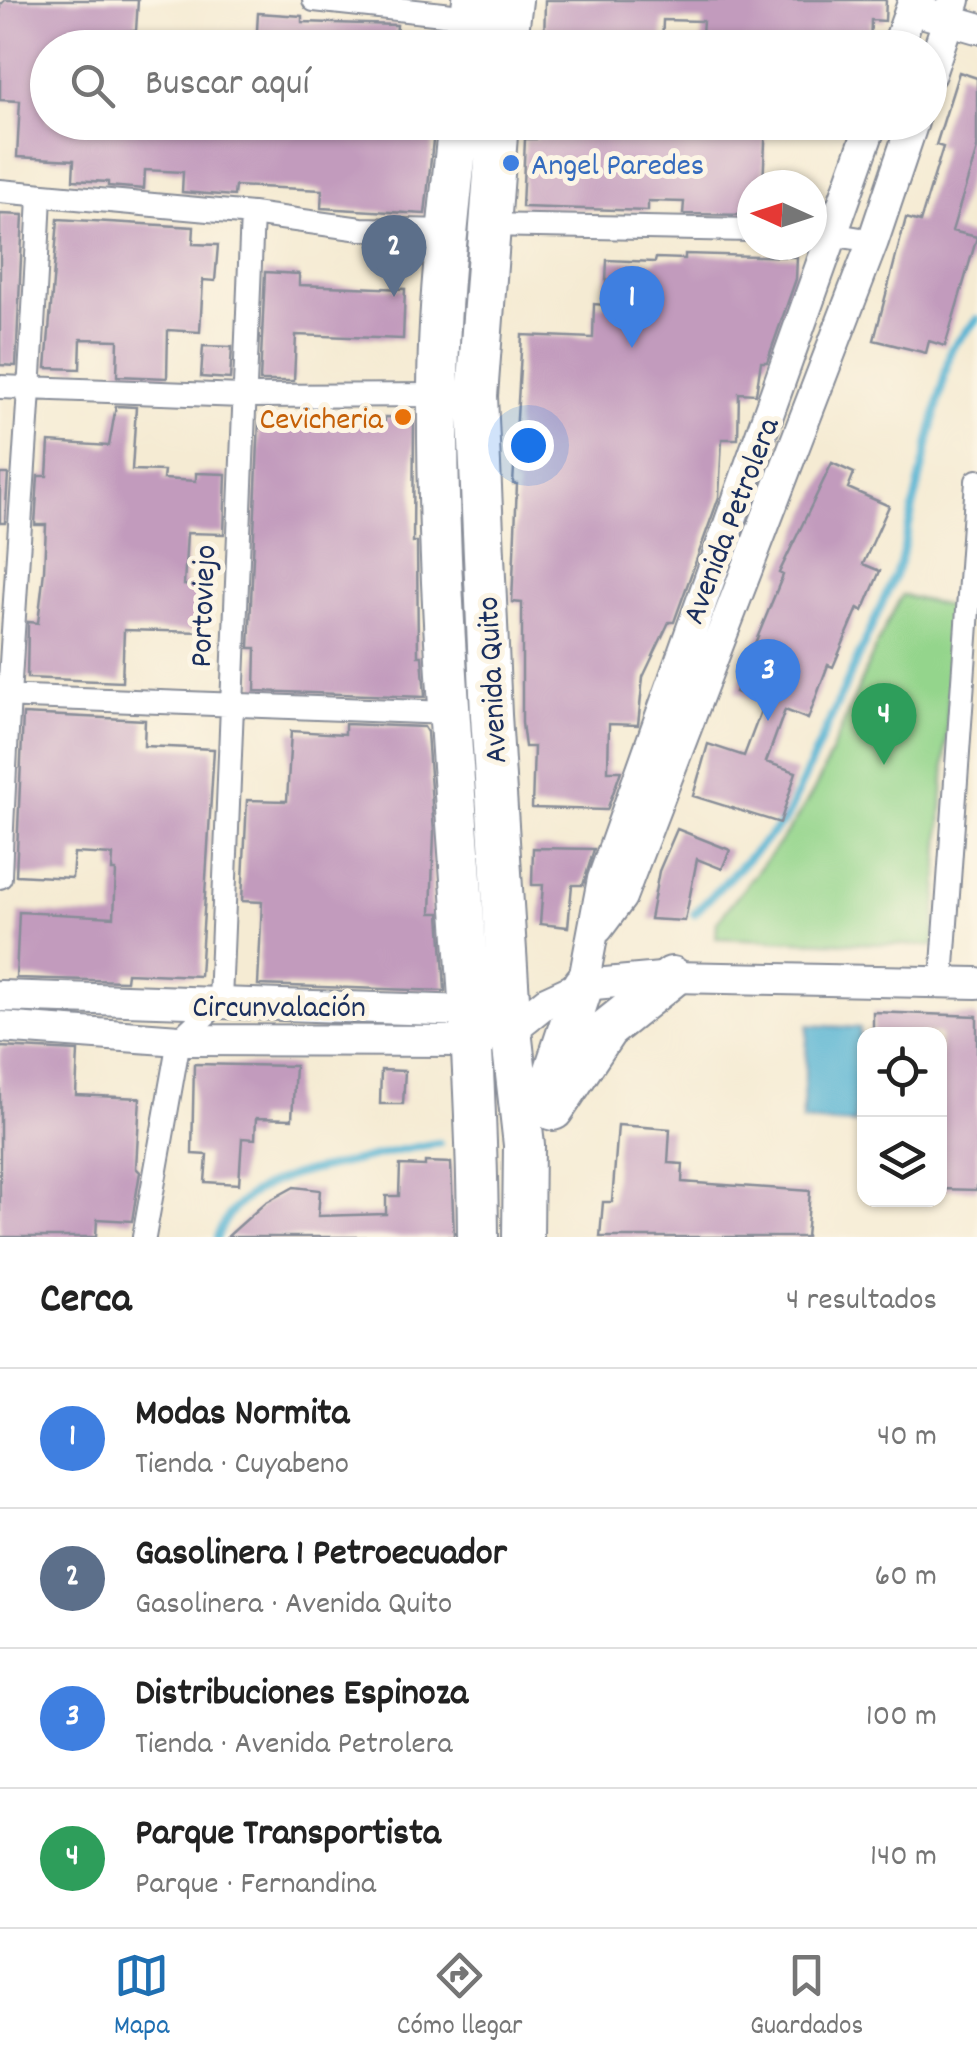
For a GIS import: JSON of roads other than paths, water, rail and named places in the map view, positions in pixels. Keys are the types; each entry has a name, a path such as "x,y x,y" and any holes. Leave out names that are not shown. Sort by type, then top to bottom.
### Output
{"highway":[{"name":"Avenida Quito","path":"457,140 447,231 438,394 449,713 470,1026 478,1237"},
{"name":"Avenida Quito","path":"496,140 487,225 478,396 491,715 523,1010 523,1237"},
{"path":"524,1144 553,1110 606,1030 672,977"},
{"path":"553,1110 554,1073 583,985"}],"main road":[{"path":"904,30 912,4 964,16 947,45"},
{"name":"Avenida Petrolera","path":"827,224 864,140"},
{"name":"Avenida Petrolera","path":"593,934 621,898 873,241 907,140"},
{"name":"Avenida Petrolera","path":"583,985 603,879 814,260"},
{"name":"Circunvalación","path":"0,1027 179,1040 470,1026 523,1010 583,985 672,977 977,983"},
{"name":"Circunvalación","path":"0,996 220,1001 470,1026"}],"street":[{"path":"314,0 489,22"},
{"path":"0,191 252,214 361,229 447,231"},
{"path":"0,877 3,696 32,388 40,195"},
{"name":"Portoviejo","path":"220,1001 252,214"},
{"path":"487,225 737,230"},
{"path":"827,232 873,241"},
{"path":"0,387 242,396 478,396"},
{"path":"942,980 973,606 977,481"},
{"path":"3,696 449,713"},
{"path":"144,1237 179,1040 220,1001"}],"water":[{"path":"808,1025 857,1028 855,1124 802,1121"}],"waterway":[{"path":"694,914 786,819 900,563 951,349 977,319"},
{"path":"217,1237 235,1208 275,1182 439,1143"}],"place":[{"name":"Angel Paredes","path":"511,163"},
{"name":"Gasolinera 1 Petroecuador","path":"394,297"},
{"name":"Modas Normita","path":"632,348"},
{"name":"Cevicheria","path":"403,417"},
{"name":"Distribuciones Espinoza","path":"768,721"},
{"name":"Parque Transportista","path":"884,765"}]}
